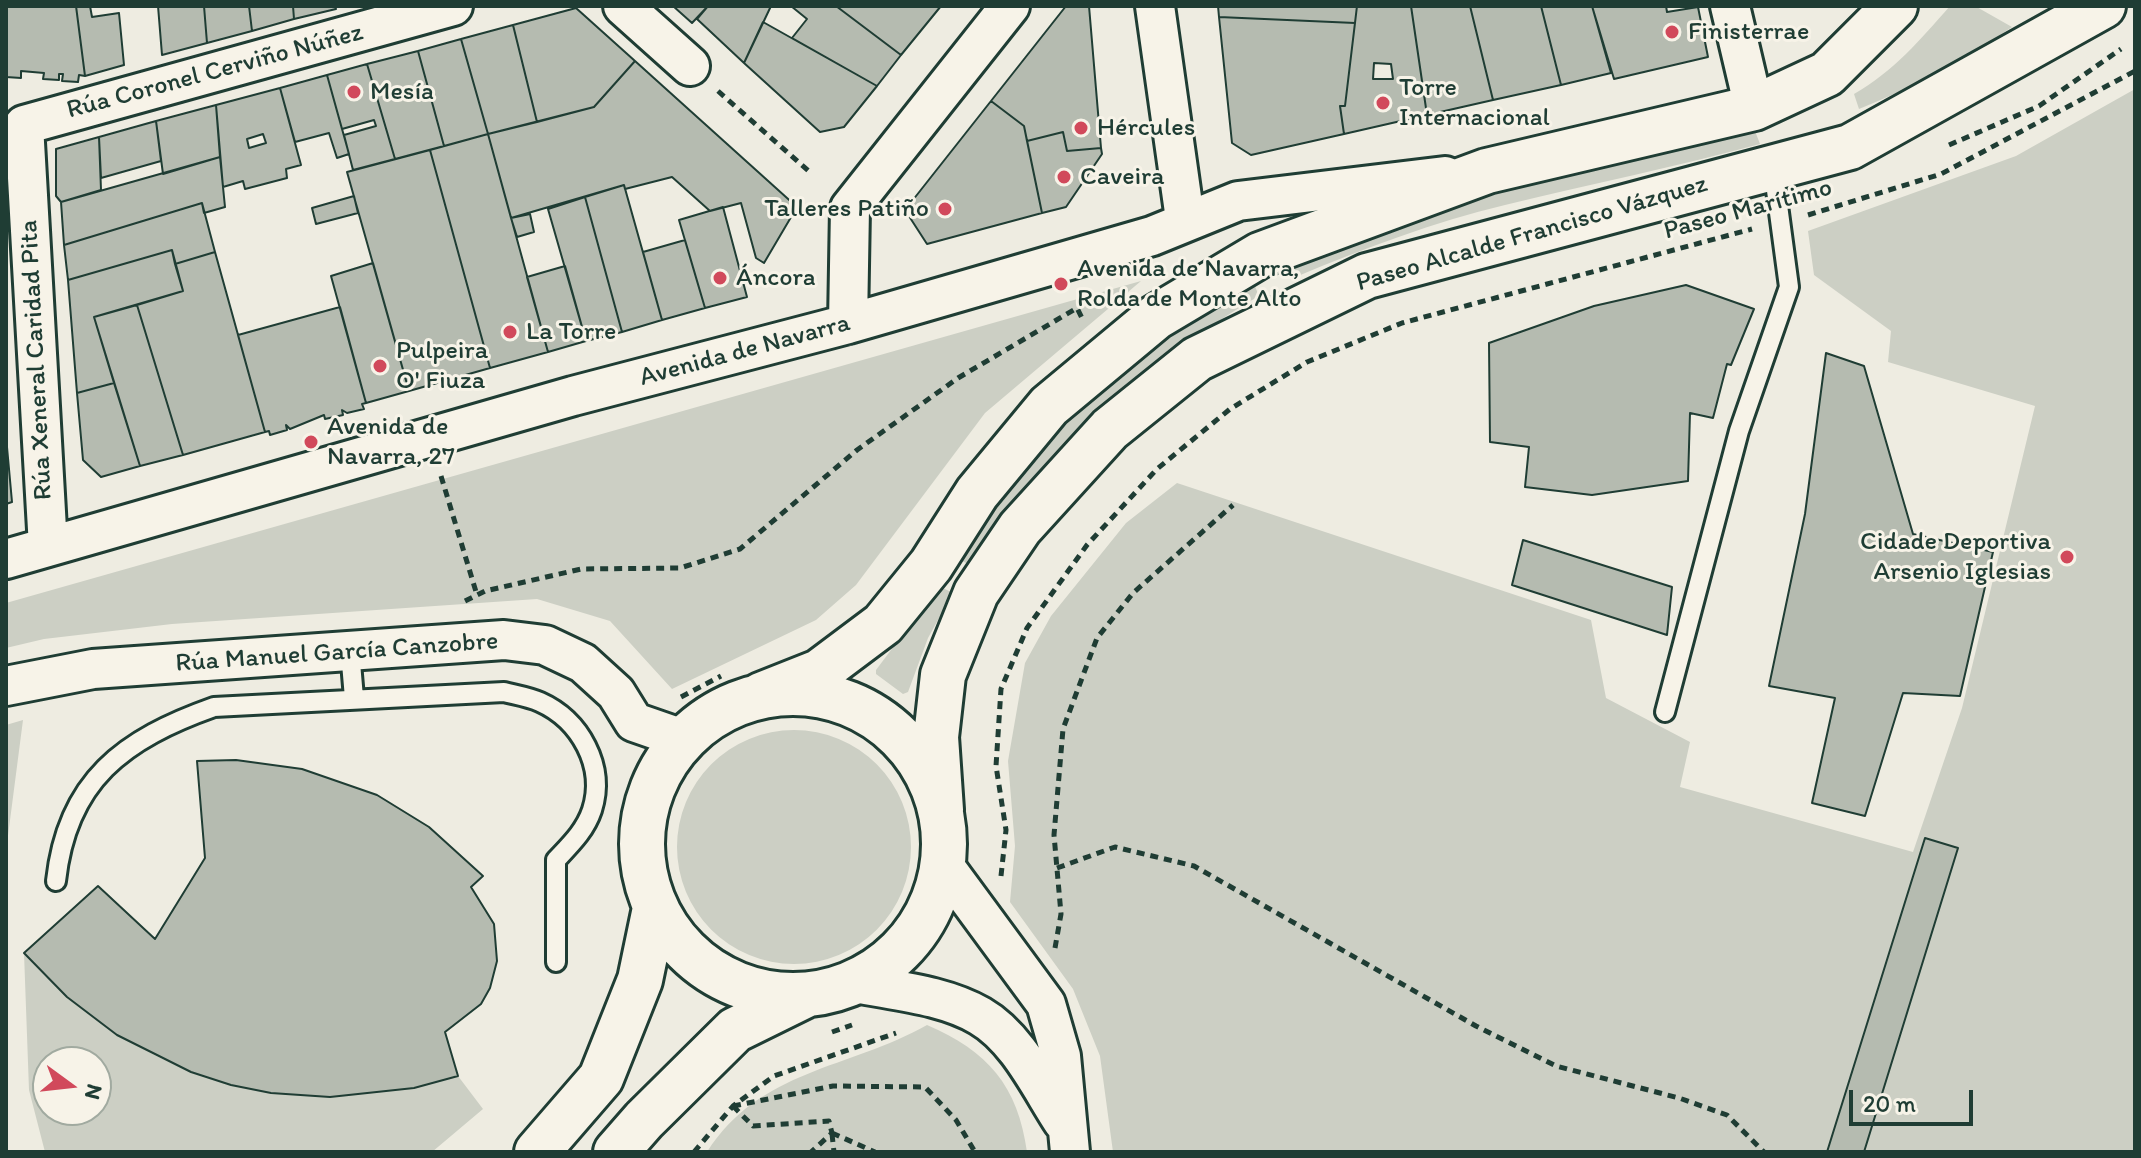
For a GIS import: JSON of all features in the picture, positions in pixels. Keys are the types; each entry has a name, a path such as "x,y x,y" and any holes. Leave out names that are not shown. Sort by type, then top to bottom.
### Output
{"main road":[{"path":"855,1004 807,995 760,992 717,976 681,946 655,908 643,864 643,819 658,776 683,739 719,711 819,672 883,624 931,565 977,493 1049,406 1156,317 1260,255 1487,171 1754,108 1827,74 1895,6"},
{"name":"Paseo Alcalde Francisco Vázquez","path":"855,1004 898,954 928,912 943,864 936,737 943,675 976,593 1020,528 1110,429 1197,359 1367,276 1850,147 2104,7"},
{"path":"761,695 808,692 824,696 854,705 894,730 924,766 941,810"},
{"path":"537,1152 601,1078 640,980 655,908"},
{"path":"616,1152 735,1030 807,995"}],"street":[{"name":"Rúa Coronel Cerviño Núñez","path":"24,125 453,6"},
{"path":"623,6 690,66"},
{"path":"848,324 850,208 1010,6"},
{"path":"1730,6 1754,108"},
{"path":"1154,8 1185,219"},
{"name":"Rúa Xeneral Caridad Pita","path":"24,125 48,547"},
{"name":"Avenida de Navarra","path":"6,559 429,437 848,324 1152,236 1185,219 1238,201 1487,171"},
{"name":"Rúa Manuel García Canzobre","path":"6,686 93,669 504,640 545,645 583,663 616,693 634,722 683,739"},
{"path":"943,864 1046,1004 1061,1056 1069,1140"},
{"path":"855,1004 938,1000 981,1016 1015,1047 1069,1140"}],"lane":[{"path":"1665,712 1739,431 1789,287 1773,168"},
{"path":"350,651 354,698"},
{"path":"56,881 60,844 76,809 99,774 130,744 169,723 214,707 504,692 539,701 564,716 585,739 595,769 593,808 578,837 556,860 556,962"}],"path":[{"path":"1943,147 2039,106 2123,48"},
{"path":"690,66 812,174"},
{"name":"Paseo Marítimo","path":"999,887 1006,830 996,766 1001,689 1027,628 1087,545 1157,469 1230,409 1307,362 1402,323 1866,200 1941,174 2135,71"},
{"path":"455,606 477,595 581,569 680,568 740,549 857,450 958,378 1077,308 1089,330"},
{"path":"429,437 477,595"},
{"path":"1046,1004 1061,914 1054,835 1063,729 1097,638 1133,593 1233,505"},
{"path":"1057,868 1115,847 1194,866 1476,1026 1556,1066 1679,1098 1727,1115 1764,1152"},
{"path":"827,1034 855,1004"},
{"path":"694,1152 733,1106 774,1076 900,1031"},
{"path":"733,1106 833,1086 925,1087 956,1120 975,1152"},
{"path":"733,1106 753,1126 829,1121 834,1152"},
{"path":"811,1152 832,1133"},
{"path":"832,1133 875,1152"}],"shaded area":[{"path":"1950,6 1975,6 2012,27 1937,72 1859,109 1854,94 1894,65"},
{"path":"2135,89 2135,1152 1113,1152 1100,1056 1073,989 1010,902 1015,846 1008,761 1025,663 1051,616 1126,523 1177,483 1591,620 1606,698 1690,742 1680,787 1913,852 1962,708 2035,406 1888,362 1891,331 1814,275 1808,231 2016,156"},
{"path":"1755,131 1760,144 1452,219 1298,276 1292,263 1467,199"},
{"path":"1141,281 985,413 856,585 816,620 672,689 610,621 537,599 172,624 44,639 6,648 6,603"},
{"path":"1254,284 1259,296 1173,353 1100,415 1033,485 970,565 956,558 1041,450 1088,403 1181,326 1224,298"},
{"path":"939,586 953,593 928,638 908,692 903,694 876,674 876,670"},
{"path":"23,720 6,851 6,725"},
{"path":"794,730 817,732 839,739 859,749 877,764 892,782 902,802 909,824 909,870 902,892 892,912 877,930 859,945 839,955 817,962 794,964 771,962 749,955 729,945 711,930 696,912 686,892 679,870 677,847 679,824 686,802 696,782 711,764 729,749 749,739 771,732"},
{"path":"24,953 70,998 119,1034 169,1062 222,1082 277,1093 335,1095 395,1090 458,1076 483,1109 432,1152 45,1152 38,1126 112,1126 112,1046 32,1046 32,1102"},
{"path":"927,1025 967,1047 996,1074 1016,1108 1027,1152 707,1152 728,1125 753,1103 779,1087"}],"building":[{"path":"6,6 76,6 85,76 79,75 78,82 62,81 63,74 59,74 59,80 43,79 44,73 21,71 21,78 6,77"},
{"path":"76,6 90,6 92,17 119,13 124,65 85,76"},
{"path":"158,6 204,6 207,43 162,55"},
{"path":"204,6 249,6 252,31 207,43"},
{"path":"249,6 293,6 294,19 252,31"},
{"path":"293,6 335,6 336,9 294,19"},
{"path":"673,6 708,6 692,23"},
{"path":"708,6 771,6 744,63 697,19"},
{"path":"791,6 836,6 901,55 877,86 792,38 807,19"},
{"path":"836,6 941,6 901,55"},
{"path":"1066,6 1089,6 1101,148 1067,151 1063,132 1027,141 1024,126 991,101"},
{"path":"1218,6 1357,6 1355,23 1219,17"},
{"path":"1357,6 1411,6 1427,115 1344,134 1340,106 1345,106","holes":["1374,63 1391,64 1393,79 1373,79"]},
{"path":"1411,6 1470,6 1493,100 1427,115"},
{"path":"1470,6 1541,6 1561,85 1493,100"},
{"path":"1541,6 1592,6 1611,73 1561,85"},
{"path":"1592,6 1666,6 1667,12 1698,7 1708,57 1614,79"},
{"path":"576,8 635,61 594,107 537,122 513,25"},
{"path":"1219,17 1355,23 1345,106 1340,106 1344,134 1251,155 1232,143"},
{"path":"763,22 877,86 844,127 820,132 744,63"},
{"path":"513,25 537,122 488,134 461,39"},
{"path":"461,39 488,134 444,146 418,51"},
{"path":"418,51 444,146 395,159 367,64"},
{"path":"635,61 797,207 764,263 756,258 741,203 710,211 672,177 625,189 624,185 511,218 488,134 594,107"},
{"path":"367,64 395,159 353,170 344,135 376,126 374,120 342,129 327,75"},
{"path":"327,75 349,154 337,158 329,133 295,142 280,88"},
{"path":"280,88 301,165 286,169 287,178 245,189 243,181 223,187 216,105","holes":["263,134 266,143 249,148 247,139"]},
{"path":"991,101 1024,126 1042,213 927,244 905,210"},
{"path":"216,105 220,157 163,174 156,121"},
{"path":"156,121 161,161 101,178 99,137"},
{"path":"1063,132 1067,151 1101,148 1102,154 1066,207 1042,213 1027,141"},
{"path":"488,134 548,352 490,368 430,150"},
{"path":"99,137 101,190 61,202 56,196 56,149"},
{"path":"430,150 490,368 409,391 347,172"},
{"path":"220,157 225,207 204,213 202,203 64,245 61,202"},
{"path":"624,185 662,320 622,332 585,197"},
{"path":"354,196 358,213 316,224 312,208"},
{"path":"585,197 622,332 586,341 548,209"},
{"path":"202,203 215,252 175,264 172,250 68,280 64,245"},
{"path":"723,207 747,297 705,308 679,220"},
{"path":"530,214 534,232 517,237 511,218"},
{"path":"685,240 705,308 662,320 643,252"},
{"path":"172,250 183,291 94,317 114,383 77,393 68,280"},
{"path":"215,252 265,432 183,455 137,305 183,291 175,264"},
{"path":"373,263 409,391 366,403 331,276"},
{"path":"565,266 586,341 548,352 527,277"},
{"path":"1686,285 1754,309 1731,365 1727,364 1713,418 1690,413 1688,481 1592,495 1525,487 1529,447 1490,442 1489,343 1594,306"},
{"path":"137,305 183,455 140,466 94,317"},
{"path":"340,307 366,403 362,404 364,409 347,413 342,410 343,415 325,419 324,415 290,429 286,425 287,430 270,435 269,431 265,432 238,335"},
{"path":"1826,353 1864,366 1913,534 1993,552 1960,696 1903,693 1865,816 1812,803 1835,698 1769,686 1805,514"},
{"path":"114,383 140,466 101,477 83,460 77,393"},
{"path":"6,436 12,502 6,504"},
{"path":"1523,540 1672,587 1667,635 1512,585"},
{"path":"236,760 302,769 377,795 429,827 483,876 471,887 494,924 497,961 490,988 481,1004 445,1032 458,1076 414,1088 330,1097 271,1093 231,1085 191,1072 117,1035 67,997 24,953 98,886 155,939 205,858 197,761"},
{"path":"1925,838 1958,848 1864,1152 1827,1152"}],"place":[{"name":"Finisterrae","path":"1672,32"},
{"name":"Mesía","path":"354,92"},
{"name":"Torre Internacional","path":"1383,103"},
{"name":"Hércules","path":"1081,128"},
{"name":"Caveira","path":"1064,177"},
{"name":"Talleres Patiño","path":"945,209"},
{"name":"Áncora","path":"720,278"},
{"name":"Avenida de Navarra, Rolda de Monte Alto","path":"1061,284"},
{"name":"La Torre","path":"510,332"},
{"name":"Pulpeira O' Fiuza","path":"380,366"},
{"name":"Avenida de Navarra, 27","path":"311,442"},
{"name":"Cidade Deportiva Arsenio Iglesias","path":"2067,557"}]}
